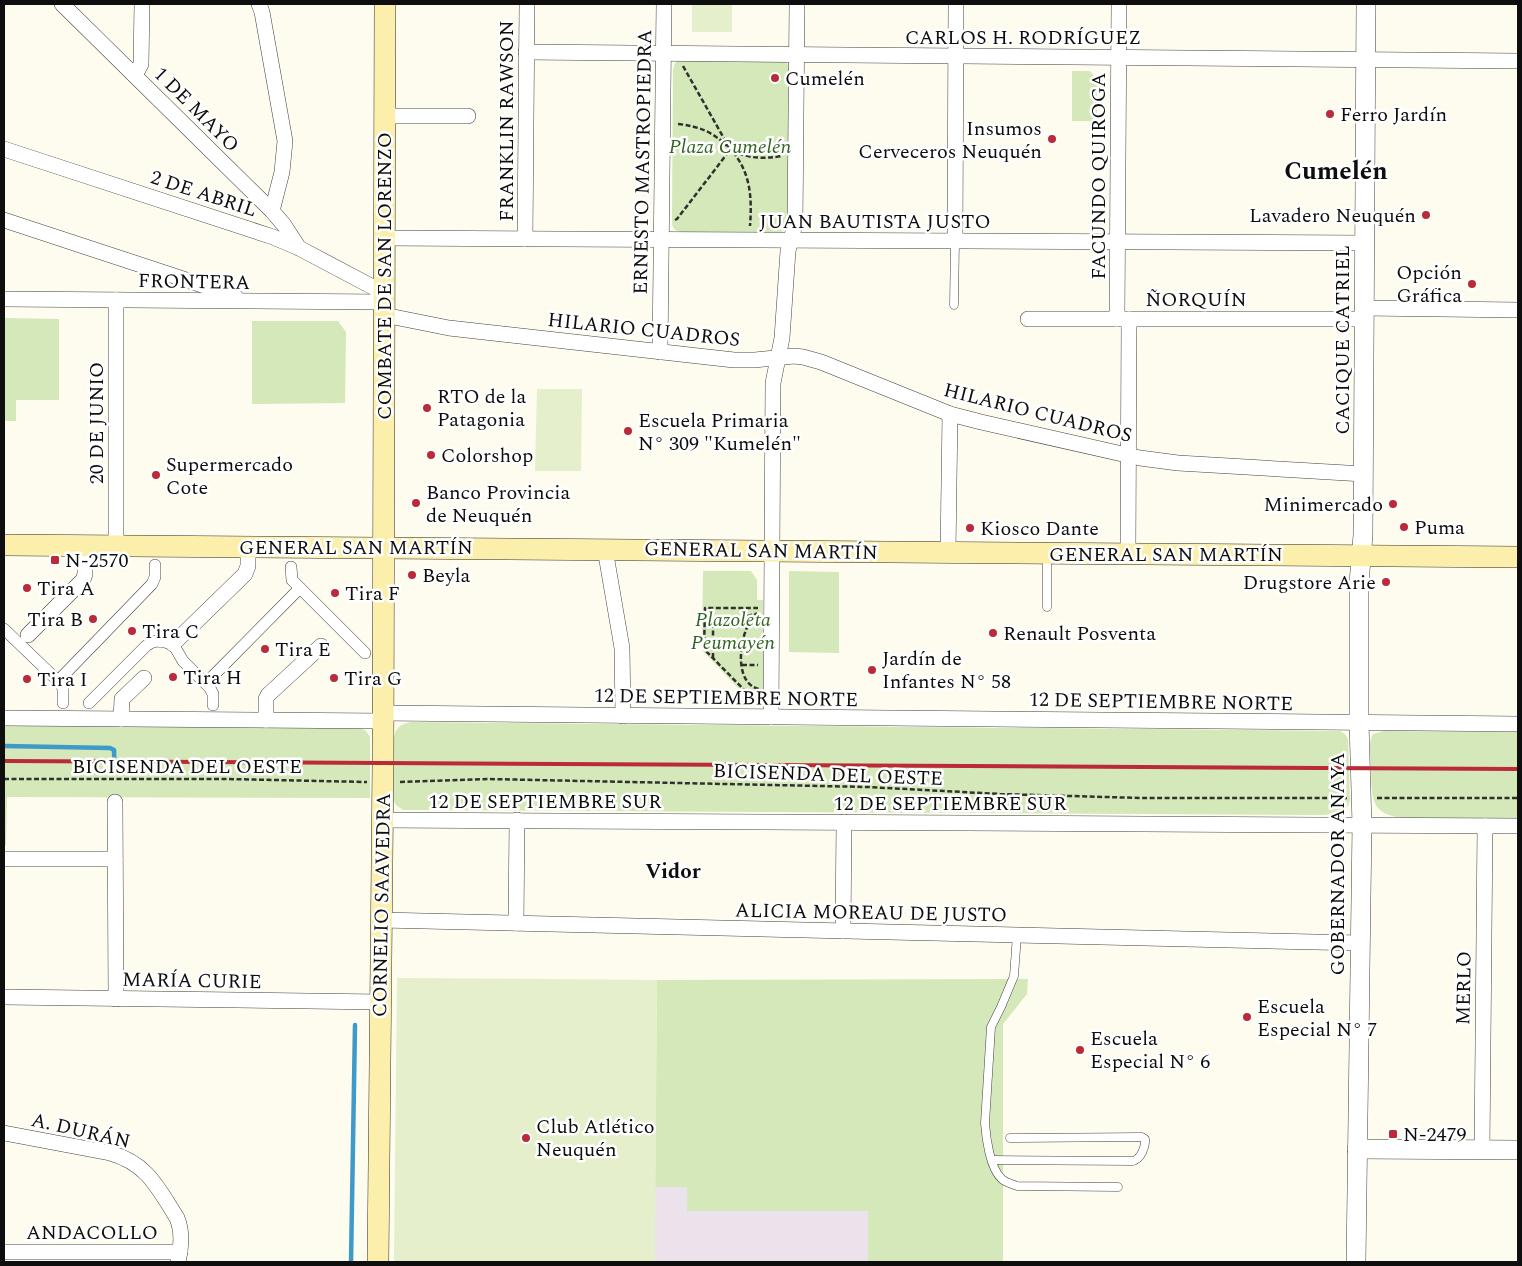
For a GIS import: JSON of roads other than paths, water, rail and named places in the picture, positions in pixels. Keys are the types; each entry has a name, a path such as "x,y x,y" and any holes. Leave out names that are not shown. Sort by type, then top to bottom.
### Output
{"main road":[{"name":"COMBATE DE SAN LORENZO","path":"384,547 385,4"},
{"name":"GENERAL SAN MARTÍN","path":"4,545 1518,557"},
{"name":"CORNELIO SAAVEDRA","path":"378,1262 384,547"}],"street":[{"name":"1 DE MAYO","path":"62,4 272,211 299,248"},
{"path":"133,74 141,64 142,4"},
{"path":"259,4 285,141 284,161 272,211"},
{"name":"FRANKLIN RAWSON","path":"525,239 527,4"},
{"name":"ERNESTO MASTROPIEDRA","path":"660,352 664,4"},
{"path":"771,717 773,383 782,338 787,257 795,224 797,4"},
{"path":"955,241 956,4"},
{"name":"FACUNDO QUIROGA","path":"1119,4 1117,242 1123,319 1128,456 1128,554"},
{"name":"CACIQUE CATRIEL","path":"1361,556 1364,474 1366,4"},
{"name":"CARLOS H. RODRÍGUEZ","path":"526,52 1518,61"},
{"path":"385,116 468,116"},
{"name":"2 DE ABRIL","path":"4,148 273,237 299,248 384,303"},
{"path":"4,220 250,301"},
{"name":"JUAN BAUTISTA JUSTO","path":"384,238 1365,243"},
{"name":"FRONTERA","path":"4,299 384,303"},
{"name":"20 DE JUNIO","path":"116,300 116,545"},
{"name":"HILARIO CUADROS","path":"384,303 442,327 739,360 794,356 812,360 950,414 1128,456 1178,463 1364,474"},
{"path":"1364,314 1518,310"},
{"name":"ÑORQUÍN","path":"1028,319 1364,314"},
{"path":"948,552 950,414"},
{"path":"28,635 83,580 85,574 85,545"},
{"path":"173,644 244,574 248,566 248,546"},
{"path":"605,549 622,648 623,716"},
{"name":"GOBERNADOR ANAYA","path":"1356,1262 1362,824 1358,722 1359,583 1361,556"},
{"path":"58,681 152,584 155,577 155,565"},
{"path":"291,567 292,580 365,653"},
{"path":"206,683 300,588"},
{"path":"4,629 58,681 62,688 63,703"},
{"path":"89,703 150,643 158,641 173,644 183,661 206,683 213,694 213,705"},
{"path":"266,720 268,695 321,646"},
{"path":"121,719 122,699 144,678"},
{"name":"12 DE SEPTIEMBRE NORTE","path":"4,718 266,720 383,717 623,716 1518,724"},
{"path":"115,802 116,999"},
{"name":"12 DE SEPTIEMBRE SUR","path":"382,820 1518,826"},
{"path":"516,923 517,820"},
{"path":"843,931 844,822"},
{"name":"MERLO","path":"1482,1150 1484,826"},
{"path":"4,859 115,859"},
{"name":"ALICIA MOREAU DE JUSTO","path":"381,920 1360,943"},
{"name":"MARÍA CURIE","path":"4,997 380,1002"},
{"name":"A. DURÁN","path":"4,1133 110,1153 138,1165 154,1181 177,1218 181,1232 179,1257"},
{"path":"1358,1149 1518,1150"},
{"name":"ANDACOLLO","path":"4,1252 179,1257"}],"lane":[{"path":"1365,218 1407,218"},
{"path":"954,305 955,241"},
{"path":"1047,553 1047,607"},
{"path":"1018,935 1014,976 991,1027 985,1123 986,1138 994,1166 1003,1180 1017,1186 1118,1187"},
{"path":"992,1160 1133,1161 1139,1158 1146,1142 1142,1138 1010,1138"}],"waterway":[{"path":"4,746 110,748 114,750 116,768 121,772"},
{"path":"351,1262 355,1025"}],"railway":[{"path":"4,761 1518,769"}],"place":[{"name":"Cumelén","path":"775,78"},
{"name":"Ferro Jardín","path":"1330,114"},
{"name":"Insumos Cerveceros Neuquén","path":"1052,139"},
{"name":"Lavadero Neuquén","path":"1426,215"},
{"name":"Opción Gráfica","path":"1472,284"},
{"name":"RTO de la Patagonia","path":"427,408"},
{"name":"Escuela Primaria N° 309 \"Kumelén\"","path":"628,431"},
{"name":"Colorshop","path":"431,455"},
{"name":"Supermercado Cote","path":"156,475"},
{"name":"Banco Provincia de Neuquén","path":"416,503"},
{"name":"Minimercado","path":"1393,504"},
{"name":"Puma","path":"1404,527"},
{"name":"Kiosco Dante","path":"970,528"},
{"name":"N-2570","path":"55,560"},
{"name":"Beyla","path":"412,575"},
{"name":"Drugstore Arie","path":"1386,582"},
{"name":"Tira A","path":"27,588"},
{"name":"Tira F","path":"335,593"},
{"name":"Tira B","path":"93,619"},
{"name":"Tira C","path":"132,631"},
{"name":"Renault Posventa","path":"993,633"},
{"name":"Tira E","path":"265,649"},
{"name":"Jardín de Infantes N° 58","path":"872,670"},
{"name":"Tira H","path":"173,677"},
{"name":"Tira G","path":"334,678"},
{"name":"Tira I","path":"27,679"},
{"name":"Escuela Especial N° 7","path":"1247,1017"},
{"name":"Escuela Especial N° 6","path":"1080,1050"},
{"name":"N-2479","path":"1393,1134"},
{"name":"Club Atlético Neuquén","path":"526,1138"}],"district":[{"name":"Cumelén","path":"1336,170"},
{"name":"Vidor","path":"673,871"}],"park label":[{"name":"Plaza Cumelén","path":"730,146"},
{"name":"Plazoleta Peumayén","path":"733,630"}]}
